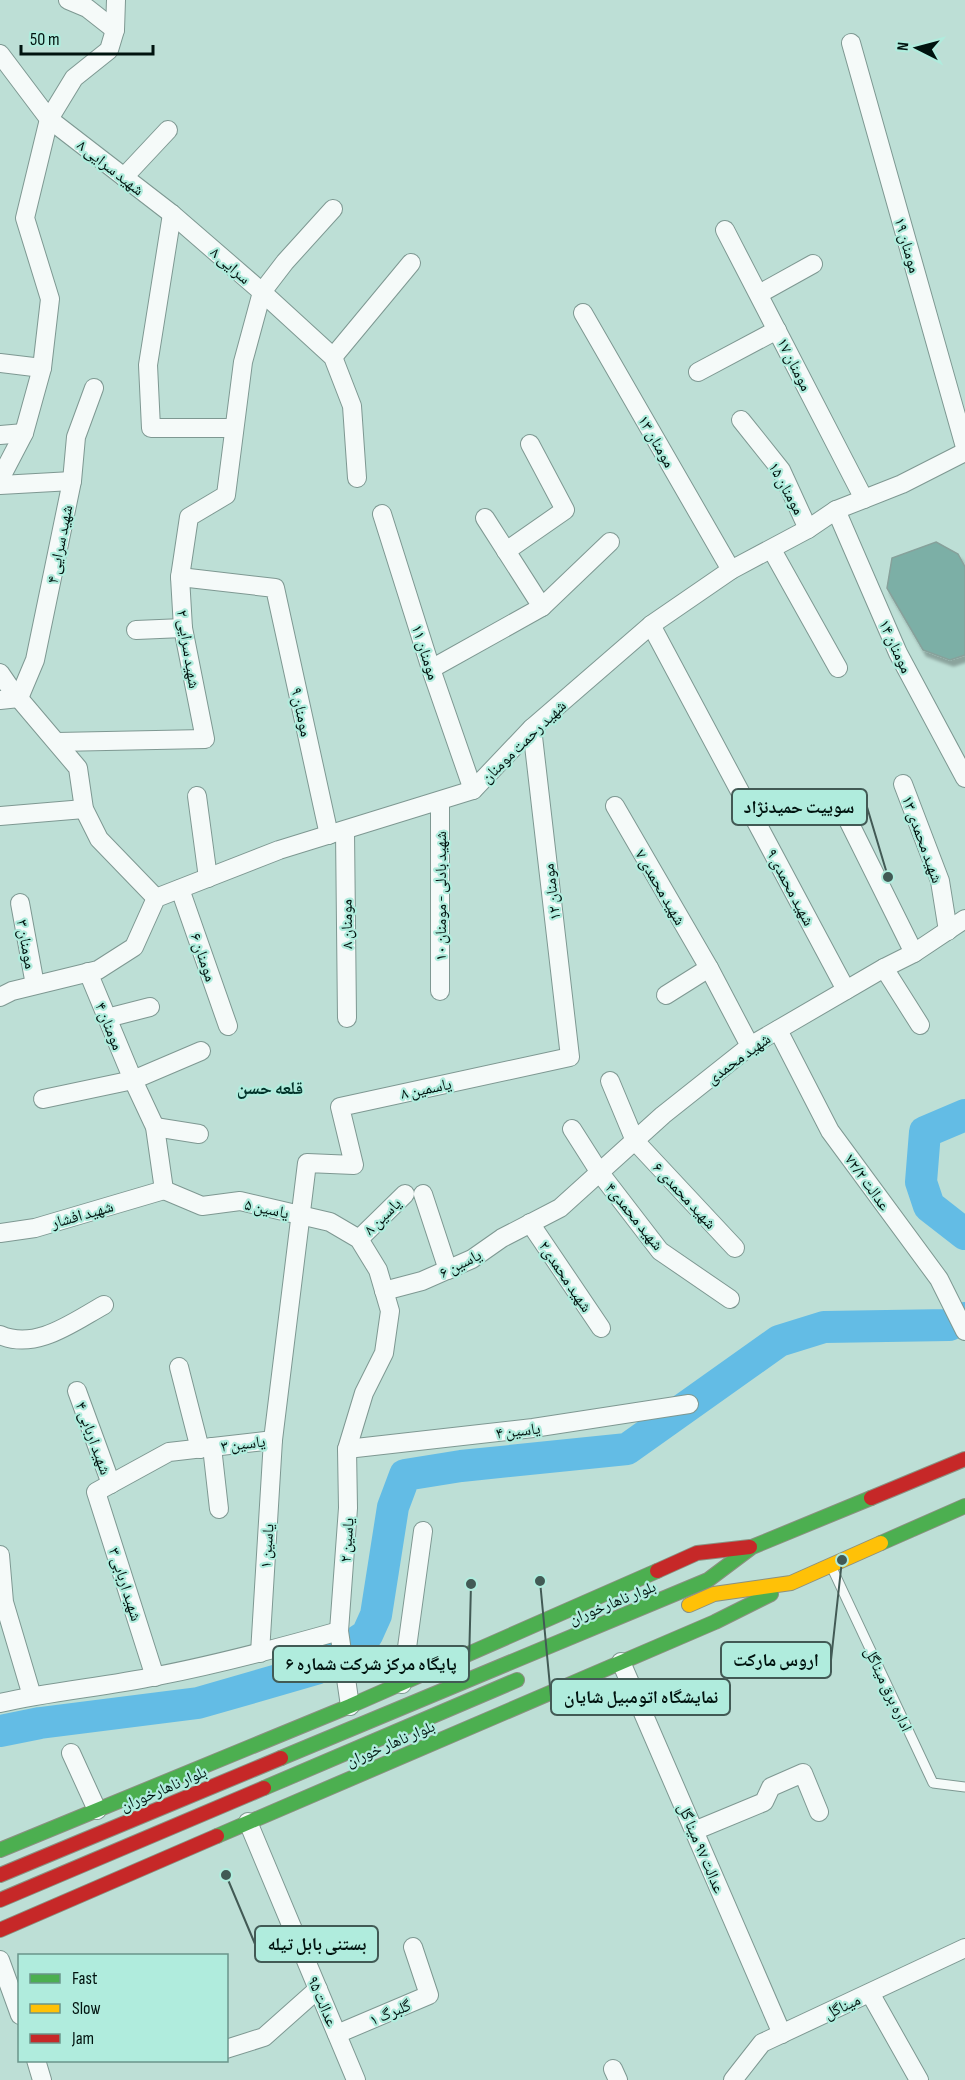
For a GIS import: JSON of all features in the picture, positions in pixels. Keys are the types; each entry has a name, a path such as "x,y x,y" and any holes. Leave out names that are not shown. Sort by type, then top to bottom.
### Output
{"main road":[{"name":"بلوار ناهارخوران","path":"0,1875 708,1580 752,1547 965,1459"},
{"name":"بلوار ناهارخوران","path":"672,1612 714,1594 791,1583 965,1506"},
{"path":"0,1850 402,1684 697,1553 752,1547"},
{"name":"بلوار ناهار خوران","path":"0,1930 715,1622 791,1583"},
{"path":"0,1900 534,1672"}],"street":[{"path":"68,0 87,8 115,30"},
{"path":"0,479 24,433 42,368 50,299 25,218 50,119 74,78 109,50 115,30 116,0"},
{"name":"مومنان ۱۹","path":"851,42 965,447"},
{"name":"شهید سرایی ۸","path":"0,54 50,119 172,214"},
{"path":"124,177 168,130"},
{"path":"333,209 285,262 262,292 333,357 352,406 357,478"},
{"path":"172,214 148,365 151,428 234,428"},
{"name":"سرایی ۸","path":"172,214 262,292 243,362"},
{"name":"مومنان ۱۷","path":"725,230 864,499"},
{"path":"333,357 411,263"},
{"path":"759,294 813,264"},
{"name":"مومنان ۱۳","path":"583,313 731,570"},
{"path":"698,372 777,330"},
{"name":"شهید سرایی ۲","path":"57,742 205,739 183,628 180,577 189,517 226,495 243,362"},
{"path":"0,363 42,368"},
{"name":"شهید سرایی ۴","path":"19,698 35,660 72,481 76,437 94,388"},
{"name":"مومنان ۱۵","path":"741,420 780,470 808,529"},
{"path":"0,435 24,433"},
{"path":"506,551 566,510 531,444"},
{"name":"شهید رحمت مومنان","path":"156,898 279,850 473,790 532,728 651,625 731,570 772,550 836,510 902,484 965,452"},
{"path":"0,485 72,481"},
{"name":"مومنان ۱۴","path":"836,510 898,653 965,778"},
{"name":"مومنان ۱۱","path":"382,514 431,669 473,790"},
{"path":"485,518 542,607"},
{"path":"431,669 542,607 610,542"},
{"path":"772,550 838,668"},
{"name":"مومنان ۹","path":"180,577 275,588 337,833"},
{"name":"۹ شهید محمدی","path":"651,625 846,990"},
{"path":"136,630 183,628"},
{"path":"0,672 78,768 84,809 99,839 156,898 134,947 98,970 12,991 0,997"},
{"path":"0,700 19,698"},
{"name":"مومنان ۱۲","path":"532,728 570,1057"},
{"name":"۱۳ شهید محمدی","path":"903,784 940,881 948,930"},
{"path":"197,796 208,878"},
{"name":"شهید بادلی - مومنان ۱۰","path":"440,801 440,991"},
{"name":"شهید محمدی ۷","path":"615,806 709,968 750,1046"},
{"path":"0,816 84,809"},
{"path":"844,812 914,952"},
{"name":"مومنان ۸","path":"337,833 347,1018"},
{"name":"مومنان ۶","path":"180,889 228,1026"},
{"name":"مومنان ۳","path":"20,903 35,985"},
{"name":"شهید محمدی","path":"530,1223 560,1208 663,1116 750,1046 914,952 965,919"},
{"path":"666,995 709,968"},
{"path":"884,968 920,1025"},
{"name":"۴ مومنان","path":"88,972 155,1127 164,1190"},
{"path":"107,1018 150,1007"},
{"name":"عدالت ۷۲/۲","path":"778,1030 830,1131 939,1279 965,1331"},
{"path":"44,1099 133,1080 201,1052"},
{"name":"یاسمین ۸","path":"307,1163 354,1165 340,1107 570,1057"},
{"path":"610,1081 635,1141"},
{"path":"155,1127 199,1134"},
{"name":"شهید محمدی۴","path":"572,1129 600,1173 660,1251 729,1299"},
{"name":"۶ شهید محمدی","path":"635,1141 735,1248"},
{"name":"یاسین ۱","path":"260,1653 273,1440 307,1163"},
{"name":"یاسین ۵","path":"164,1190 202,1206 240,1201 330,1222 359,1239"},
{"name":"شهید افشار","path":"0,1233 34,1228 164,1190"},
{"name":"یاسین ۸","path":"359,1239 414,1194 448,1270"},
{"name":"یاسین ۶","path":"384,1291 422,1281 448,1270 530,1223"},
{"name":"شهید محمدی۲","path":"530,1223 601,1328"},
{"name":"یاسین ۲","path":"350,1706 340,1637 348,1508 346,1449 364,1393 384,1353 390,1311 378,1270 359,1239"},
{"path":"0,1335 12,1340 49,1336 104,1305"},
{"path":"179,1367 206,1448 219,1509"},
{"name":"شهید اربابی ۴","path":"77,1391 104,1488"},
{"name":"یاسین ۴","path":"346,1449 533,1428 690,1404"},
{"name":"یاسین ۳","path":"104,1488 169,1452 273,1440"},
{"name":"شهید اربابی ۳","path":"104,1488 155,1677"},
{"path":"402,1684 423,1531"},
{"path":"0,1555 4,1602 32,1696"},
{"path":"0,1703 155,1677 340,1637"},
{"name":"عدالت ۹۷ مینا گل","path":"621,1662 782,2034"},
{"path":"71,1753 97,1810"},
{"path":"694,1831 764,1802 771,1787 803,1773 819,1812"},
{"name":"عدالت ۹۵","path":"248,1822 356,2080"},
{"name":"گلبرگ ۱","path":"337,2034 429,1995 413,1947"},
{"name":"میناگل","path":"733,2080 762,2043 965,1948"},
{"path":"0,1960 18,2010"},
{"path":"228,2048 264,2037 318,1989"},
{"path":"870,1993 920,2080"},
{"path":"36,2062 42,2080"}],"lane":[{"name":"اداره برق میناگل","path":"831,1566 933,1783 965,1787"}],"building":[{"path":"936,542 958,554 965,567 965,655 950,660 923,650 887,588 892,558"}],"waterway":[{"path":"965,1115 925,1132 921,1182 929,1206 965,1234"},
{"path":"0,1731 40,1723 198,1703 316,1669 367,1635 376,1615 393,1507 405,1475 461,1466 627,1449 779,1341 824,1327 949,1325 965,1318"}],"traffic: fast":[{"path":"281,1758 708,1580 752,1547 871,1498"},
{"path":"881,1543 965,1506"},
{"path":"0,1850 350,1706 657,1571"},
{"path":"217,1836 715,1622 771,1594"},
{"path":"264,1788 517,1680"}],"traffic: slow":[{"path":"689,1605 714,1594 791,1583 881,1543"}],"traffic: jam":[{"path":"871,1498 965,1459"},
{"path":"657,1571 697,1553 750,1547"},
{"path":"0,1875 281,1758"},
{"path":"0,1900 264,1788"},
{"path":"0,1930 217,1836"}],"place":[{"name":"سوییت حمیدنژاد","path":"888,877"},
{"name":"اروس مارکت","path":"842,1560"},
{"name":"نمایشگاه اتومبیل شایان","path":"540,1581"},
{"name":"پایگاه مرکز شرکت شماره ۶","path":"471,1584"},
{"name":"بستنی بابل تیله","path":"226,1875"}],"district":[{"name":"قلعه حسن","path":"270,1088"}]}
